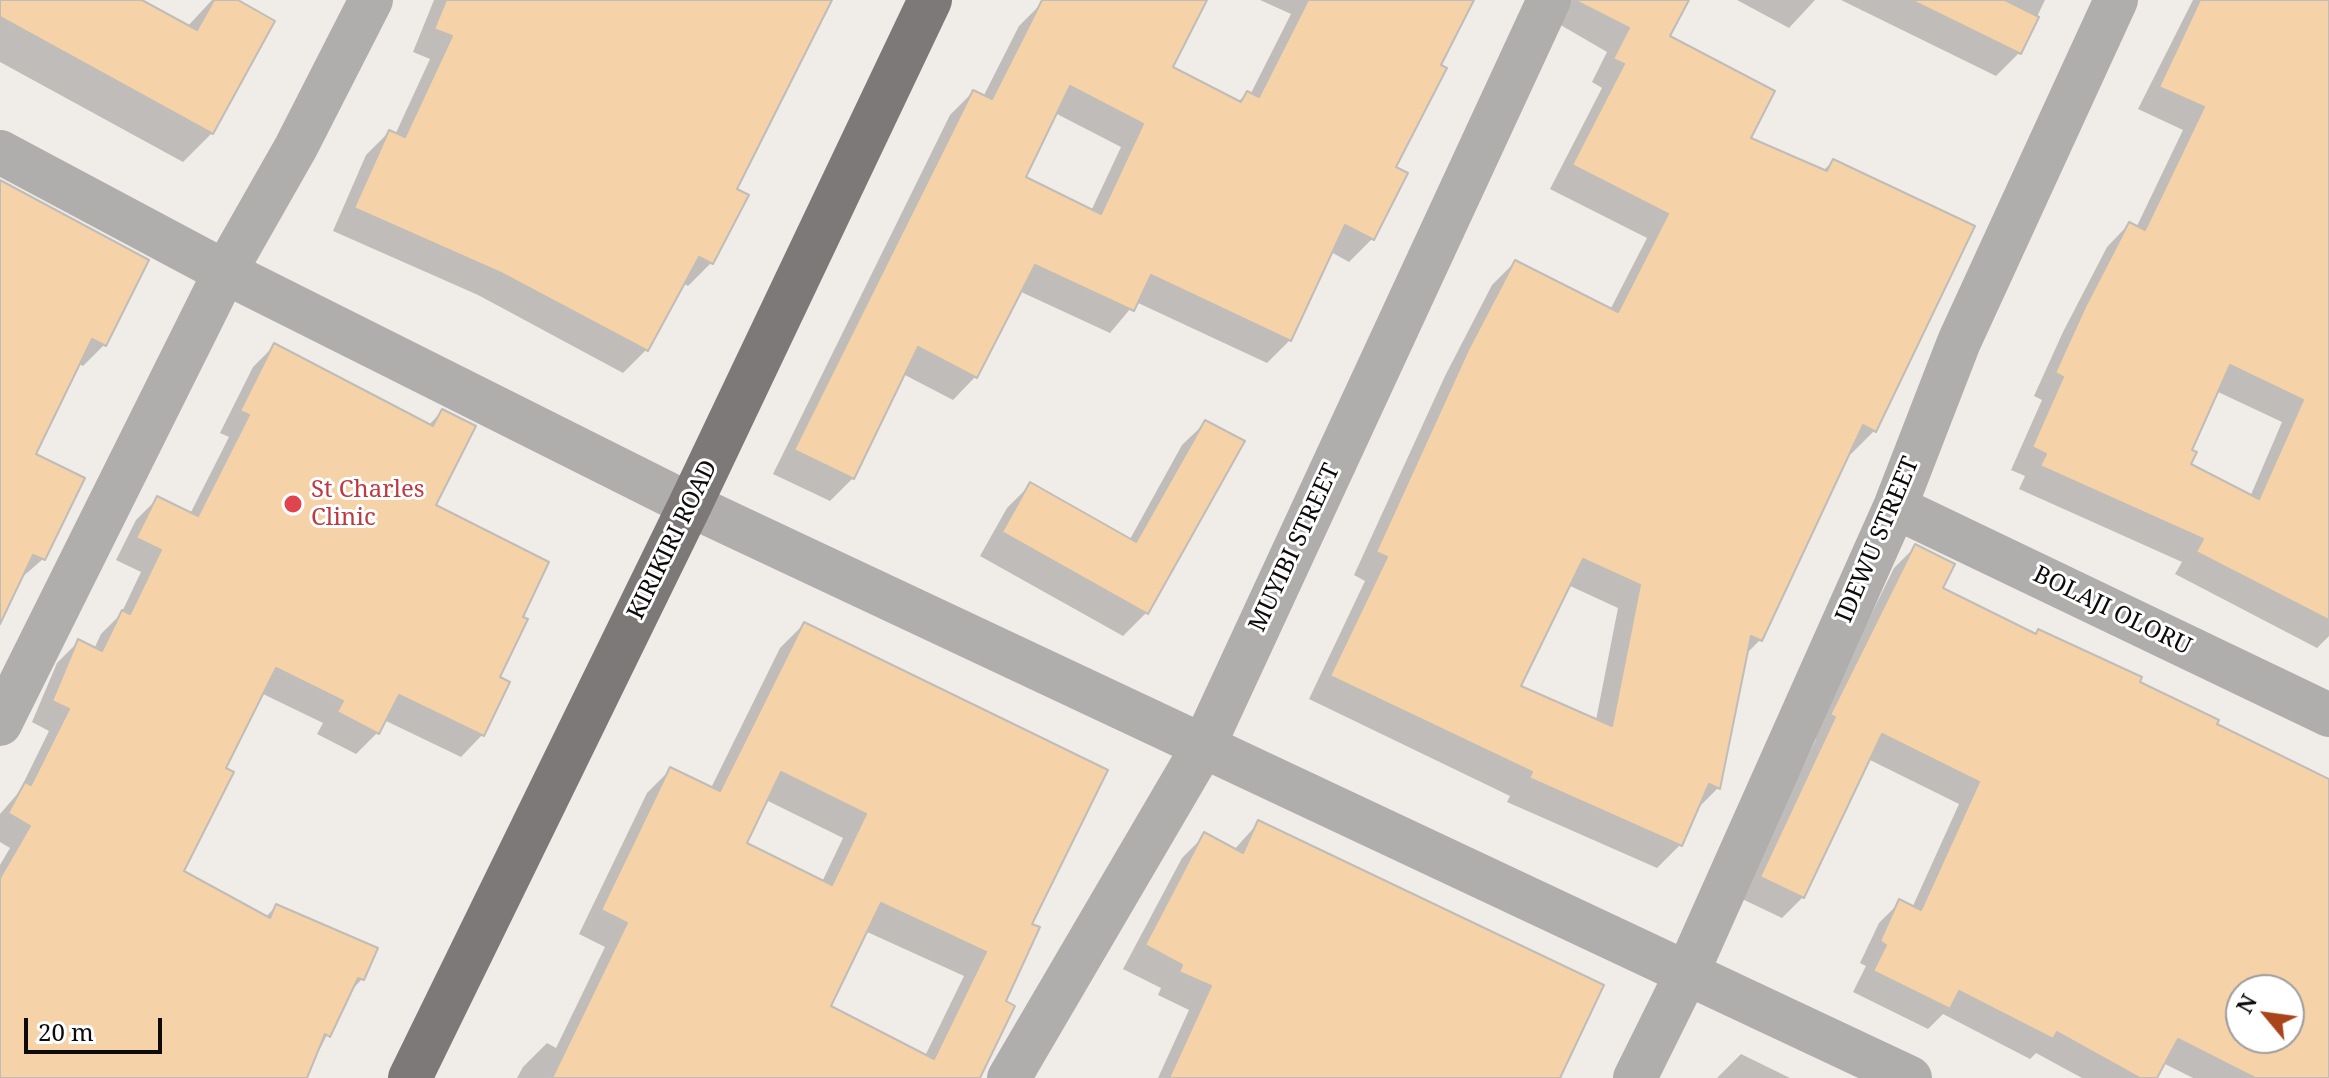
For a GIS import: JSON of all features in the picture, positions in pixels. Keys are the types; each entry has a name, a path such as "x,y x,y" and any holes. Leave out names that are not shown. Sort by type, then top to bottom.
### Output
{"main road":[{"name":"KIRIKIRI ROAD","path":"410,1078 690,505 930,0"}],"street":[{"path":"0,724 225,272 296,147 371,0"},
{"name":"MUYIBI STREET","path":"1009,1078 1204,745 1549,0"},
{"name":"IDEWU STREET","path":"1635,1078 1688,971 1895,507 1959,342 2116,0"},
{"path":"0,152 225,272 690,505 1688,971 1910,1078"},
{"name":"BOLAJI OLORU","path":"1895,507 2329,715"}],"building":[{"path":"0,0 142,0 197,30 214,0 238,0 275,21 213,134 0,17"},
{"path":"446,0 832,0 737,189 749,195 713,264 699,257 648,351 501,273 354,208 389,130 405,137 452,36 434,29"},
{"path":"1042,0 1207,0 1173,67 1241,102 1247,91 1259,97 1308,0 1474,0 1441,65 1447,68 1396,167 1408,173 1374,240 1345,225 1291,341 1151,275 1134,311 1035,265 977,378 918,347 854,479 794,450 973,90 992,99","holes":["1070,86 1143,124 1101,214 1026,177"]},
{"path":"1574,0 1689,0 1670,36 1775,91 1751,138 1827,171 1833,159 1975,226 1876,432 1863,425 1762,641 1751,636 1720,789 1709,784 1682,846 1529,778 1532,772 1330,676 1387,557 1376,552 1468,350 1515,260 1618,312 1668,214 1572,165 1624,64 1613,59 1629,28","holes":["1583,559 1640,585 1612,726 1521,686"]},
{"path":"1911,0 2005,0 2039,17 2021,54"},
{"path":"2200,0 2329,0 2329,620 2196,552 2203,539 2040,466 2046,454 2032,447 2063,377 2055,373 2085,307 2129,222 2145,230 2204,107 2159,87","holes":["2230,365 2303,400 2259,499 2191,464 2197,452 2192,450"]},
{"path":"0,180 149,260 106,346 92,339 36,454 85,478 45,560 33,555 0,624"},
{"path":"274,343 433,426 442,409 476,426 436,505 549,562 523,617 528,619 500,677 510,682 484,736 399,695 379,734 337,712 343,701 276,668 226,768 234,772 184,871 270,918 276,904 378,948 364,980 358,978 330,1037 325,1034 307,1078 0,1078 0,878 30,826 8,813 25,782 31,785 69,709 52,701 78,639 102,651 122,610 130,614 161,550 136,538 157,496 198,516 249,415 240,411"},
{"path":"1205,420 1245,441 1148,614 1002,532 1030,482 1136,542"},
{"path":"1915,544 1955,564 1943,588 2036,634 2038,629 2142,677 2140,682 2219,720 2217,724 2329,779 2329,1078 2255,1078 2178,1039 2157,1078 2140,1078 2057,1032 2053,1039 1959,991 1950,1009 1873,971 1886,945 1880,941 1899,899 1921,910 1979,782 1882,734 1804,898 1760,877 1835,717 1830,715"},
{"path":"804,622 1108,770 1032,924 1040,927 1006,1001 1015,1006 980,1078 552,1078 627,923 601,910 670,767 720,791","holes":["781,772 866,814 832,885 747,843","881,903 986,952 934,1059 831,1006"]},
{"path":"1258,820 1604,985 1560,1078 1169,1078 1211,986 1179,972 1182,965 1145,945 1204,832 1243,853"}],"place":[{"name":"St Charles Clinic","path":"293,504"}]}
